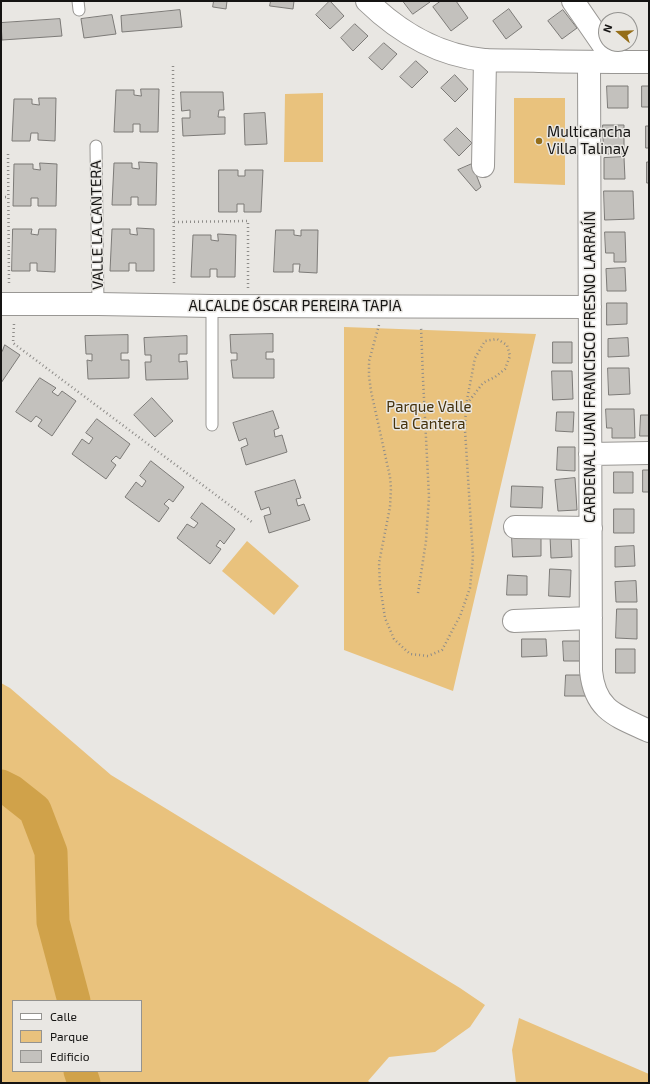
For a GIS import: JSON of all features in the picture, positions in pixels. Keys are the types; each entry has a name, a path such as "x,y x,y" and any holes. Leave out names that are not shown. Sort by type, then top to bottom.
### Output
{"street":[{"path":"573,1 615,62"},
{"path":"371,2 387,20 405,33 424,43 464,57 485,60 649,62"},
{"path":"483,166 485,60"},
{"name":"CARDENAL JUAN FRANCISCO FRESNO LARRAÍN","path":"589,62 592,683 602,704 610,712 619,718 649,731"},
{"name":"ALCALDE ÓSCAR PEREIRA TAPIA","path":"8,305 98,304 212,306 590,307"},
{"path":"590,454 649,453"},
{"path":"515,527 591,528"},
{"path":"514,622 591,618"}],"lane":[{"name":"VALLE LA CANTERA","path":"96,146 98,304"},
{"path":"212,306 212,425"}],"path":[{"path":"173,66 174,290"},
{"path":"8,154 8,305 13,342 252,522"},
{"path":"1,198 8,197"},
{"path":"174,222 248,221 248,290"},
{"path":"384,306 371,355 369,369 371,392 392,488 390,507 380,551 379,570 385,618 394,639 410,654 428,656 442,650 460,616 470,588 473,556 465,430 466,405 474,358 485,341 497,339 507,345 510,356 506,369 483,383 466,405"},
{"path":"418,593 426,541 429,497 422,379 420,306"}],"green space":[{"path":"323,93 323,162 284,162 285,94"},
{"name":"Multicancha Villa Talinay","path":"514,98 565,98 565,185 514,183"},
{"name":"Parque Valle La Cantera","path":"344,327 536,334 453,691 344,650"},
{"path":"247,541 299,586 274,615 222,571"},
{"path":"1,683 10,688 111,775 460,988 485,1005 470,1027 435,1052 389,1057 368,1081 371,1083 1,1083"},
{"path":"519,1018 649,1074 649,1083 516,1083 512,1050"}],"building":[{"path":"214,1 227,1 226,9 213,7"},
{"path":"271,1 294,1 293,9 270,6"},
{"path":"330,1 344,16 330,29 316,15"},
{"path":"403,1 430,1 430,2 413,14"},
{"path":"441,1 456,1 468,18 451,31 433,7"},
{"path":"509,9 522,27 506,39 493,21"},
{"path":"180,10 182,27 122,32 121,16"},
{"path":"563,10 577,28 562,39 548,21"},
{"path":"112,15 116,34 84,38 81,19"},
{"path":"60,19 62,36 2,40 1,23"},
{"path":"355,24 368,36 353,51 341,38"},
{"path":"384,43 397,54 382,70 369,58"},
{"path":"416,61 428,72 412,88 400,77"},
{"path":"455,75 468,89 455,102 441,88"},
{"path":"607,86 628,86 628,108 608,108"},
{"path":"642,86 649,86 649,107 642,107"},
{"path":"141,89 159,89 158,132 140,132 140,124 133,124 133,132 114,132 116,90 134,90 134,95 141,96"},
{"path":"181,92 223,92 224,110 219,110 218,117 225,117 225,134 183,136 182,118 190,118 190,110 182,111"},
{"path":"39,98 56,98 55,141 38,140 38,133 31,133 30,141 12,141 14,99 32,99 32,104 39,105"},
{"path":"265,113 267,144 245,145 244,114"},
{"path":"603,125 624,125 624,154 604,154"},
{"path":"646,126 649,126 649,148 646,148"},
{"path":"457,128 472,143 459,156 444,140"},
{"path":"624,157 625,179 604,179 604,158"},
{"path":"139,162 157,163 156,205 138,205 138,197 131,197 131,205 112,205 114,163 132,163 132,168 139,169"},
{"path":"647,162 649,162 649,183 647,183"},
{"path":"40,163 57,164 56,206 38,206 38,198 31,198 31,206 13,206 14,164 33,164 33,169 40,170"},
{"path":"472,164 481,187 476,191 458,170"},
{"path":"219,170 238,170 238,176 245,176 245,170 263,170 261,212 244,212 244,204 237,204 237,212 219,212"},
{"path":"604,191 633,191 634,219 605,220"},
{"path":"137,228 154,229 154,271 136,271 136,263 129,263 129,271 110,271 112,229 130,229 130,234 137,235"},
{"path":"13,229 32,229 31,234 38,235 39,229 56,229 55,272 37,271 37,263 30,263 30,271 12,271"},
{"path":"276,230 294,230 294,235 301,236 301,230 318,230 317,273 299,272 300,264 293,264 293,272 274,272"},
{"path":"605,232 625,232 626,262 614,262 614,253 606,253"},
{"path":"218,234 236,235 235,277 217,277 217,269 210,269 210,277 191,277 193,235 211,235 211,240 218,241"},
{"path":"625,268 626,291 607,291 606,269"},
{"path":"607,303 627,303 627,324 607,325"},
{"path":"273,334 273,352 266,352 266,359 274,359 274,378 233,378 231,360 237,360 237,353 231,353 230,335"},
{"path":"128,335 128,353 121,353 121,360 129,360 129,378 88,379 87,360 92,361 92,354 86,354 85,336"},
{"path":"187,336 187,354 179,354 179,362 187,361 188,379 146,380 145,362 151,362 151,355 145,355 144,338"},
{"path":"628,338 629,356 608,357 608,339"},
{"path":"553,342 572,342 572,363 553,363"},
{"path":"5,345 20,355 1,383 1,350 2,351"},
{"path":"608,368 629,368 630,394 609,395"},
{"path":"552,371 572,371 573,399 553,400"},
{"path":"40,378 56,388 52,392 58,396 62,391 76,401 52,436 38,426 42,420 36,416 31,422 16,412"},
{"path":"152,398 173,421 155,437 134,415"},
{"path":"606,409 634,409 635,438 612,438 612,428 607,428"},
{"path":"273,411 279,428 274,430 275,437 282,435 287,452 246,465 241,448 248,445 246,438 239,441 233,423"},
{"path":"557,412 574,412 573,432 556,431"},
{"path":"641,415 649,415 649,436 640,436"},
{"path":"97,419 130,444 120,459 116,456 111,461 116,465 106,479 72,454 82,439 89,444 93,438 86,433"},
{"path":"558,447 575,447 575,471 557,470"},
{"path":"151,461 184,487 173,502 169,499 164,504 169,508 159,522 125,497 136,482 142,487 146,481 140,476"},
{"path":"643,470 649,470 649,492 643,492"},
{"path":"614,472 633,472 633,493 614,493"},
{"path":"575,478 577,510 558,511 555,480"},
{"path":"295,480 301,498 296,499 298,506 304,504 310,520 269,533 264,516 271,514 269,507 261,510 255,492"},
{"path":"512,486 543,487 542,508 511,507"},
{"path":"202,503 235,529 224,544 220,540 216,546 221,549 210,564 177,538 187,524 194,528 198,523 191,518"},
{"path":"614,509 634,509 634,533 614,533"},
{"path":"571,535 572,557 551,558 550,536"},
{"path":"512,537 541,537 541,556 513,557"},
{"path":"634,546 635,566 615,567 615,547"},
{"path":"550,569 571,570 570,597 549,596"},
{"path":"508,575 527,576 527,595 507,595"},
{"path":"636,581 637,602 616,602 615,582"},
{"path":"617,609 637,609 637,639 616,638"},
{"path":"522,639 546,639 547,656 522,657"},
{"path":"563,641 583,641 584,661 564,661"},
{"path":"616,649 635,649 635,673 616,673"},
{"path":"566,675 586,675 586,696 565,696"}],"waterway":[{"path":"1,786 11,791 35,810 51,852 53,922 74,1000"},
{"path":"80,1072 84,1083"}],"place":[{"name":"Multicancha Villa Talinay","path":"539,141"}]}
